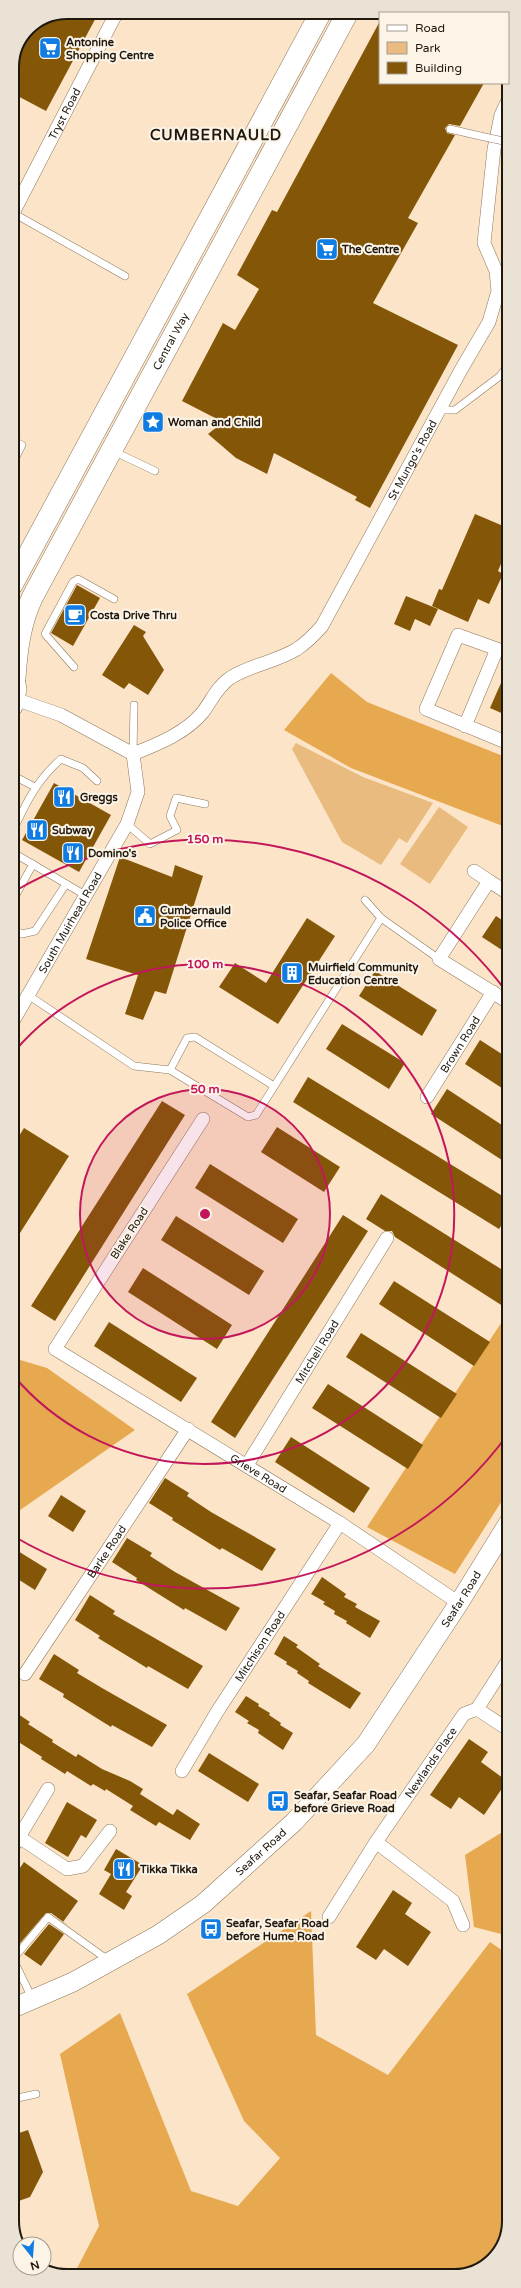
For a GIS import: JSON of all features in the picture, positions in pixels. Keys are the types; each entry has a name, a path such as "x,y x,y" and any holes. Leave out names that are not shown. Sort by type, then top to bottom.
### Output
{"main road":[{"name":"Central Way","path":"19,572 317,19"},
{"name":"Central Way","path":"19,639 25,612 344,19"}],"street":[{"name":"Tryst Road","path":"19,201 113,19"},
{"name":"St Mungo's Road","path":"133,754 167,740 203,712 214,694 228,679 246,669 296,650 322,626 462,368 489,322 498,291 496,271 484,243 494,149 502,113"},
{"path":"465,726 497,649 458,635 426,709 465,726 502,741"},
{"path":"19,704 61,715 133,754"},
{"name":"South Muirhead Road","path":"19,1011 127,824 138,792 133,754"},
{"path":"474,871 502,889"},
{"path":"488,881 439,959 502,998"},
{"name":"Brown Road","path":"427,1097 494,992"},
{"name":"Blake Road","path":"55,1348 203,1119"},
{"name":"Mitchell Road","path":"247,1465 387,1238"},
{"name":"Grieve Road","path":"55,1348 340,1523 459,1603"},
{"name":"Barke Road","path":"25,1674 188,1429"},
{"name":"Mitchison Road","path":"182,1771 217,1712 340,1523"},
{"name":"Seafar Road","path":"19,2006 111,1962 158,1935 203,1904 294,1822 366,1744 459,1603 502,1533"},
{"name":"Newlands Place","path":"329,1917 376,1842 464,1714 477,1710 502,1670"},
{"path":"477,1710 502,1726"},
{"path":"19,1837 48,1789"},
{"path":"19,1844 67,1869 84,1866 110,1831"},
{"path":"376,1842 453,1901 464,1924"}],"lane":[{"path":"450,129 502,141"},
{"path":"19,218 125,276"},
{"path":"440,410 455,410 502,373"},
{"path":"19,444 22,445 19,451"},
{"path":"111,450 155,471"},
{"path":"74,667 45,634 73,582 78,579 114,599"},
{"path":"133,754 134,705"},
{"path":"19,816 35,787 45,773 61,759 83,768 98,781"},
{"path":"19,779 35,787"},
{"path":"127,824 150,844 177,830 170,816 176,798 205,804"},
{"path":"19,856 85,895"},
{"path":"19,889 33,864"},
{"path":"19,932 22,934 35,931 66,884"},
{"path":"365,900 380,918 439,959"},
{"path":"28,995 134,1066 170,1070 248,1117 256,1115 380,918"},
{"path":"170,1070 187,1038 195,1037 274,1086"},
{"path":"19,1952 48,1917 111,1962"},
{"path":"19,1971 33,2000"},
{"path":"19,2098 36,2094"}],"green space":[{"path":"296,743 363,777 433,803 407,843 399,838 381,865 342,842 292,749"},
{"path":"439,807 468,827 430,884 400,864"}],"shaded area":[{"path":"331,673 367,702 502,756 502,826 351,768 284,730"},
{"path":"502,1322 502,1501 455,1574 367,1527"},
{"path":"19,1360 47,1368 135,1430 19,1511"},
{"path":"502,1832 502,1934 474,1927 465,1855"},
{"path":"311,1911 316,2035 388,2075 490,1942 502,1950 502,2221 501,2230 496,2245 486,2257 478,2263 463,2268 454,2269 77,2269 99,2226 60,2054 120,2013 191,2191 238,2206 280,2158 244,2121 187,1994"}],"building":[{"name":"Antonine Shopping Centre","path":"95,19 46,111 19,97 20,58 27,40 40,27 58,20"},
{"name":"The Centre","path":"379,23 379,84 483,84 460,126 449,124 445,128 447,133 455,135 408,218 418,223 373,303 458,345 370,508 355,500 357,497 274,453 267,474 236,458 208,434 223,422 182,401 223,323 235,330 259,289 237,275 272,210 277,212"},
{"path":"475,514 502,525 502,561 498,571 502,573 502,576 489,604 478,599 468,622 432,606 439,589 442,590"},
{"name":"Costa Drive Thru","path":"77,585 100,598 73,646 51,633"},
{"path":"406,596 438,609 430,626 415,619 410,631 394,624"},
{"path":"134,625 146,632 143,636 164,670 148,695 129,683 124,689 102,675"},
{"path":"502,681 502,713 490,708"},
{"path":"54,783 111,815 79,872 22,840"},
{"name":"Cumbernauld Police Office","path":"120,857 172,877 175,865 203,876 166,994 155,991 143,1020 125,1014 138,975 86,959"},
{"path":"496,916 502,920 502,950 482,937"},
{"name":"Muirfield Community Education Centre","path":"307,918 335,936 278,1024 219,987 235,963 266,983"},
{"path":"375,971 437,1010 422,1036 359,996"},
{"path":"342,1024 405,1063 389,1089 326,1049"},
{"path":"480,1040 502,1054 502,1088 465,1064"},
{"path":"308,1077 502,1196 502,1224 499,1229 293,1102"},
{"path":"447,1089 502,1125 502,1160 431,1114"},
{"path":"162,1101 185,1115 55,1321 31,1306"},
{"path":"277,1127 340,1167 324,1192 261,1152"},
{"path":"24,1128 69,1156 19,1235 19,1136"},
{"path":"210,1164 298,1219 283,1243 195,1188"},
{"path":"381,1194 502,1270 502,1306 395,1237 392,1231 385,1231 366,1219"},
{"path":"343,1215 368,1231 235,1438 211,1422"},
{"path":"176,1216 264,1271 249,1295 161,1240"},
{"path":"143,1268 232,1325 217,1349 128,1292"},
{"path":"394,1281 490,1342 474,1366 379,1304"},
{"path":"109,1322 197,1378 181,1402 94,1346"},
{"path":"361,1333 457,1394 441,1418 346,1357"},
{"path":"328,1384 423,1445 408,1469 312,1408"},
{"path":"291,1437 370,1488 354,1513 275,1462"},
{"path":"165,1478 189,1493 187,1496 211,1512 276,1549 262,1571 222,1548 220,1550 172,1520 173,1518 149,1503"},
{"path":"61,1495 86,1511 73,1532 48,1516"},
{"path":"127,1538 152,1553 150,1556 175,1572 240,1608 226,1631 185,1608 184,1610 136,1580 137,1578 112,1562"},
{"path":"19,1552 47,1569 35,1590 19,1580"},
{"path":"322,1577 346,1594 344,1597 357,1604 355,1607 380,1621 370,1638 346,1623 347,1621 334,1614 335,1611 323,1604 325,1602 311,1594"},
{"path":"90,1595 115,1611 113,1614 203,1666 188,1689 148,1666 147,1668 98,1638 100,1636 75,1620"},
{"path":"284,1636 298,1645 296,1647 320,1664 318,1666 361,1693 350,1709 308,1683 309,1681 297,1673 298,1671 286,1664 287,1662 274,1654"},
{"path":"54,1654 79,1670 77,1673 167,1725 152,1747 112,1725 111,1727 63,1697 64,1694 39,1679"},
{"path":"246,1696 259,1704 258,1706 270,1713 269,1715 281,1723 280,1725 293,1733 283,1750 258,1733 259,1730 247,1723 249,1721 235,1712"},
{"path":"19,1715 30,1722 28,1724 53,1740 52,1742 76,1757 78,1754 102,1769 130,1781 143,1789 140,1794 173,1815 177,1809 200,1824 190,1840 159,1822 156,1826 130,1810 133,1806 106,1789 105,1791 93,1784 91,1786 67,1771 65,1774 41,1759 42,1757 19,1742"},
{"path":"469,1739 488,1752 481,1762 502,1777 502,1788 484,1815 459,1797 451,1809 430,1795"},
{"path":"209,1753 259,1784 248,1802 198,1771"},
{"path":"67,1802 97,1820 86,1838 81,1835 68,1857 45,1843"},
{"path":"116,1849 143,1865 126,1892 132,1896 124,1910 99,1894 111,1874 104,1870"},
{"path":"24,1862 78,1901 63,1922 51,1913 46,1913 19,1944 19,1869"},
{"path":"393,1890 412,1903 405,1914 431,1932 408,1966 384,1949 376,1960 356,1947"},
{"path":"49,1924 64,1934 41,1966 24,1954"},
{"path":"28,2130 43,2172 30,2197 19,2201 19,2133"}],"place":[{"name":"Antonine Shopping Centre","path":"50,48"},
{"name":"The Centre","path":"327,249"},
{"name":"Woman and Child","path":"153,422"},
{"name":"Costa Drive Thru","path":"75,615"},
{"name":"Greggs","path":"64,797"},
{"name":"Subway","path":"37,830"},
{"name":"Domino's","path":"73,853"},
{"name":"Cumbernauld Police Office","path":"145,916"},
{"name":"Muirfield Community Education Centre","path":"292,973"},
{"name":"Seafar, Seafar Road before Grieve Road","path":"278,1801"},
{"name":"Tikka Tikka","path":"124,1869"},
{"name":"Seafar, Seafar Road before Hume Road","path":"211,1929"}],"district":[{"name":"CUMBERNAULD","path":"216,135"}]}
